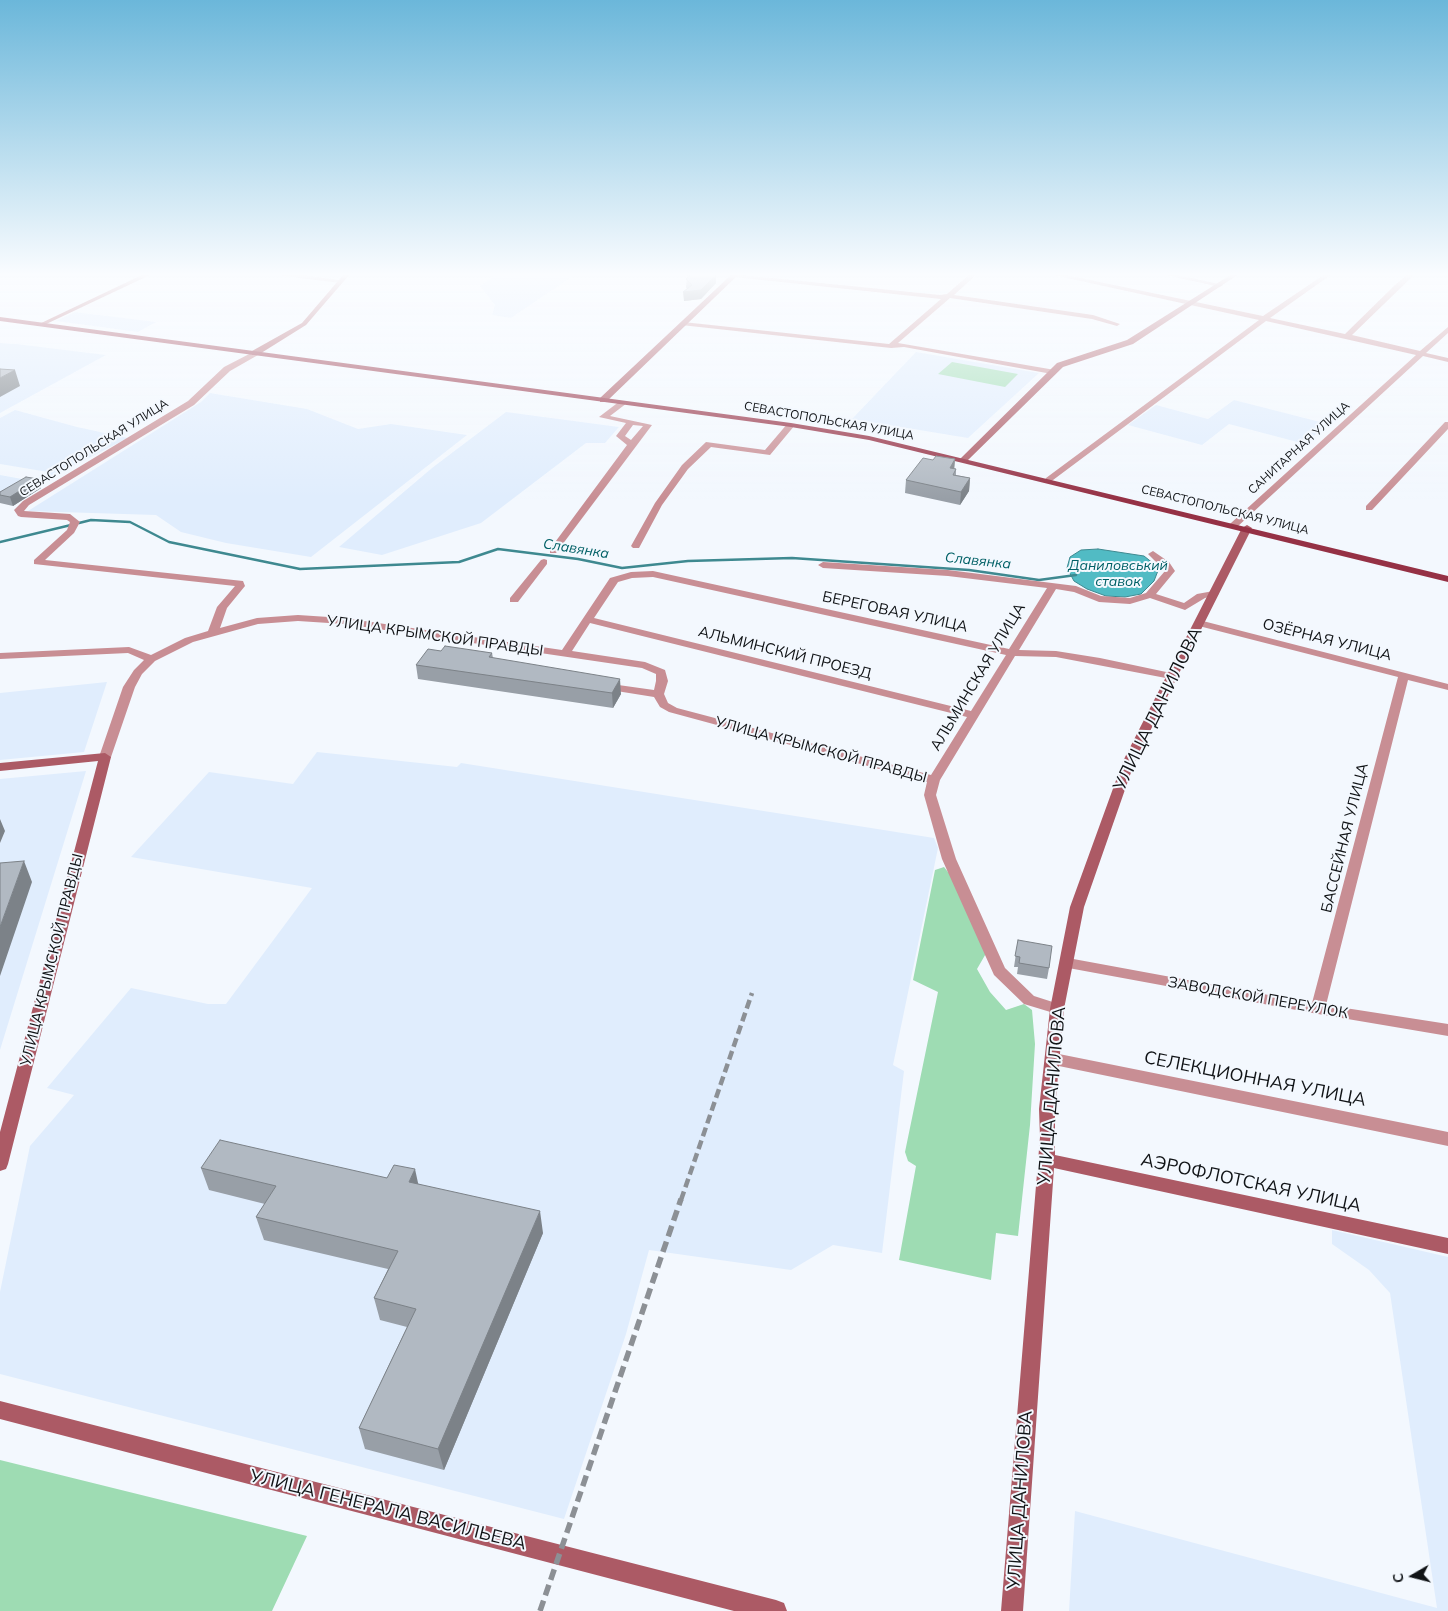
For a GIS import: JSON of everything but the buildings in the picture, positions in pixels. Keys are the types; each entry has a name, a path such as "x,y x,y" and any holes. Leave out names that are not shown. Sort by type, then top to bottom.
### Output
{"main road":[{"name":"СЕВАСТОПОЛЬСКАЯ УЛИЦА","path":"227,349 791,425 869,438 964,459 1448,579"},
{"path":"255,353 261,349"},
{"path":"603,400 656,349"},
{"path":"964,459 1060,365 1108,349"},
{"name":"УЛИЦА ДАНИЛОВА","path":"1012,1611 1046,1160 1047,1109 1054,1058 1057,1009 1068,963 1077,907 1129,761 1247,528"},
{"path":"0,767 105,757"},
{"name":"УЛИЦА КРЫМСКОЙ ПРАВДЫ","path":"0,1164 105,757"},
{"name":"АЭРОФЛОТСКАЯ УЛИЦА","path":"1046,1160 1448,1246"},
{"name":"УЛИЦА ГЕНЕРАЛА ВАСИЛЬЕВА","path":"0,1410 776,1611"}],"street":[{"path":"927,349 1052,372"},
{"path":"1049,480 1223,349"},
{"path":"1405,349 1448,360"},
{"name":"САНИТАРНАЯ УЛИЦА","path":"1234,525 1426,349"},
{"name":"СЕВАСТОПОЛЬСКАЯ УЛИЦА","path":"213,632 222,607 240,586 239,583 37,562 71,531 76,522 70,517 21,514 19,510 191,403 227,369 255,353"},
{"path":"553,551 648,425 603,417 623,403"},
{"path":"631,422 620,436 632,445"},
{"path":"1369,508 1448,424"},
{"path":"636,546 658,505 685,467 709,444 767,453 791,425"},
{"path":"1150,596 1170,571 1166,564 1153,554"},
{"path":"514,600 544,562"},
{"path":"823,565 948,573 1076,589 1099,599 1130,602 1150,596 1185,607 1202,596 1215,592"},
{"name":"БЕРЕГОВАЯ УЛИЦА","path":"589,620 614,580 652,574 1012,653 1056,654 1100,660 1171,676"},
{"name":"АЛЬМИНСКАЯ УЛИЦА","path":"1053,586 934,780 930,795 949,859 999,971 1029,1000 1057,1009"},
{"name":"УЛИЦА КРЫМСКОЙ ПРАВДЫ","path":"105,757 130,687 138,672 151,659 189,640 213,632 256,621 277,619 344,621 417,630 656,668 662,672 662,681 658,694 664,705 673,710 934,780"},
{"path":"565,654 589,620"},
{"name":"АЛЬМИНСКИЙ ПРОЕЗД","path":"589,620 974,715"},
{"name":"ОЗЁРНАЯ УЛИЦА","path":"1199,623 1448,687"},
{"path":"0,656 129,650 151,659"},
{"name":"БАССЕЙНАЯ УЛИЦА","path":"1318,1009 1404,675"},
{"path":"594,685 658,694"},
{"name":"ЗАВОДСКОЙ ПЕРЕУЛОК","path":"1068,963 1318,1009 1448,1030"},
{"name":"СЕЛЕКЦИОННАЯ УЛИЦА","path":"1054,1058 1448,1139"}],"shaded area":[{"path":"0,349 58,349 106,355 0,413"},
{"path":"916,352 1039,373 968,438 852,419"},
{"path":"210,393 307,409 358,429 391,424 467,435 311,557 226,543 181,532 156,515 28,511 201,402"},
{"path":"1234,400 1328,424 1305,444 1229,424 1202,445 1128,425 1156,405 1208,419"},
{"path":"15,410 77,427 128,438 16,495 0,496 0,475 33,481 48,472 0,464 0,418"},
{"path":"506,412 619,427 605,443 586,443 481,523 382,555 339,547 432,468"},
{"path":"107,682 84,752 0,760 0,693"},
{"path":"317,752 457,767 461,763 934,838 938,848 893,1065 904,1071 882,1253 833,1245 791,1270 649,1250 626,1334 564,1519 0,1374 0,1292 30,1146 74,1095 47,1088 131,988 208,1004 226,1004 312,888 131,857 209,772 293,784"},
{"path":"86,771 0,1050 0,779"},
{"path":"1332,1230 1448,1257 1448,1611 1069,1611 1075,1511 1437,1608 1390,1293 1369,1270 1332,1244"}],"green space":[{"path":"952,362 1018,374 1005,387 938,374"},
{"path":"944,867 956,882 988,950 977,969 990,992 1006,1010 1024,1004 1032,1010 1035,1044 1030,1125 1018,1236 996,1233 991,1280 899,1260 916,1166 908,1161 905,1152 938,992 913,980 935,870"},
{"path":"0,1460 307,1536 272,1611 0,1611"}],"water":[{"name":"Даниловський ставок","path":"1098,549 1144,556 1159,568 1154,581 1141,594 1125,597 1106,596 1087,589 1074,581 1067,568 1070,557 1081,550"}],"waterway":[{"name":"Славянка","path":"79,523 91,520 130,522 169,542 300,569 459,562 498,549 578,559 622,568 688,561 792,558 969,570 1039,580 1076,575"},
{"name":"Славянка","path":"0,542 71,525"}],"railway":[{"path":"681,1200 752,993"},
{"path":"540,1611 681,1199"}]}
